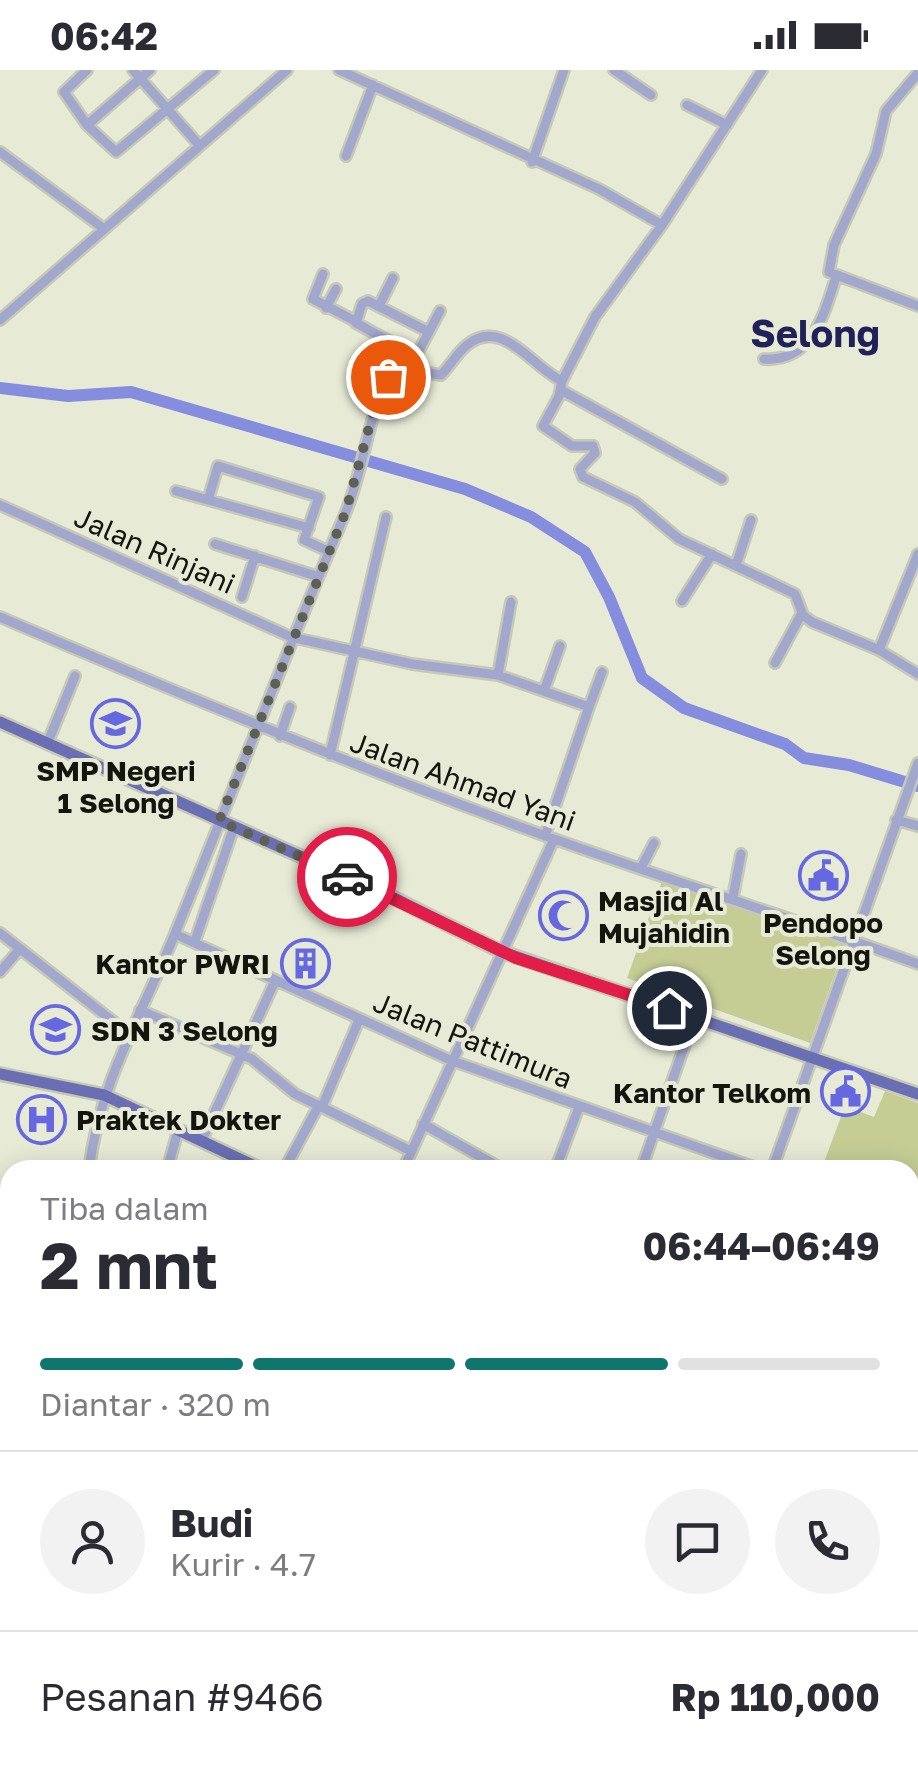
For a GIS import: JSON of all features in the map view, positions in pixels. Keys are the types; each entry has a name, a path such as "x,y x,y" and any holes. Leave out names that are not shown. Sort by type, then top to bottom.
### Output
{"main road":[{"path":"0,722 394,898 500,952 813,1055 918,1094"},
{"path":"0,1074 104,1095 243,1160"}],"street":[{"path":"87,70 64,92 87,124 116,152 214,70"},
{"path":"87,124 136,74 150,70"},
{"path":"0,320 287,70"},
{"path":"339,70 532,162 609,194 662,225"},
{"path":"532,162 564,70"},
{"path":"614,70 650,95"},
{"path":"762,70 662,225 595,316 542,426 572,446 592,446 595,453 580,469 583,477 635,502 673,535 795,594 802,613 879,650 918,674"},
{"path":"918,73 886,111 876,154 834,245 829,272 918,306"},
{"path":"136,74 199,145"},
{"path":"346,156 373,85"},
{"path":"687,106 726,125"},
{"path":"0,152 103,228"},
{"path":"323,274 312,297 416,356"},
{"path":"764,360 786,358 803,348 825,310 836,277"},
{"path":"378,306 393,278"},
{"path":"326,308 336,290"},
{"path":"354,321 364,302 429,332"},
{"path":"410,369 440,311"},
{"path":"90,1160 93,1128 104,1095 128,1033 175,934 328,551 388,377 410,369 442,375 468,344 489,336 511,343 562,385 722,479"},
{"path":"208,500 218,466 319,497 306,543 328,551"},
{"path":"176,491 308,528"},
{"name":"Jalan Rinjani","path":"0,505 291,637 356,652 498,674 590,707"},
{"path":"330,756 386,517"},
{"path":"736,565 751,520"},
{"path":"215,544 316,576"},
{"path":"682,601 712,554"},
{"path":"879,650 918,554"},
{"path":"242,597 255,556"},
{"path":"498,674 512,602"},
{"path":"776,663 802,613"},
{"name":"Jalan Ahmad Yani","path":"0,616 330,756 550,838 733,896 918,964"},
{"path":"544,690 560,646"},
{"path":"406,1160 550,838 602,672"},
{"path":"48,742 75,676"},
{"path":"280,736 290,707"},
{"path":"776,1160 917,764"},
{"path":"898,815 918,826"},
{"path":"195,940 234,827"},
{"path":"641,868 654,844"},
{"path":"733,896 741,854"},
{"path":"0,933 128,1033"},
{"name":"Jalan Pattimura","path":"175,934 450,1060 731,1160"},
{"path":"0,972 19,950"},
{"path":"202,1140 275,981"},
{"path":"140,1010 243,1056 321,1106 410,1151"},
{"path":"644,1160 695,1016"},
{"path":"290,1160 321,1106 359,1020"},
{"path":"559,1160 579,1107"},
{"path":"423,1124 486,1160"},
{"path":"170,1160 178,1131"}],"green space":[{"path":"662,881 845,945 810,1043 627,978"},
{"path":"885,1091 918,1103 918,1160 825,1160 845,1106 874,1117"}],"waterway":[{"path":"0,388 68,396 131,392 465,489 531,517 585,552 609,597 642,678 684,708 785,744 804,758 849,765 918,786"}],"way so far":[{"path":"347,877 219,821 291,637 346,511 374,409 388,377"}],"place":[{"name":"SMP Negeri 1 Selong","path":"116,723"},
{"name":"Pendopo Selong","path":"823,875"},
{"name":"Masjid Al Mujahidin","path":"563,916"},
{"name":"Kantor PWRI","path":"305,963"},
{"name":"SDN 3 Selong","path":"56,1030"},
{"name":"Kantor Telkom","path":"846,1092"},
{"name":"Praktek Dokter","path":"41,1119"}],"district":[{"name":"Selong","path":"815,332"}],"route":[{"path":"347,877 500,952 669,1008"}]}
